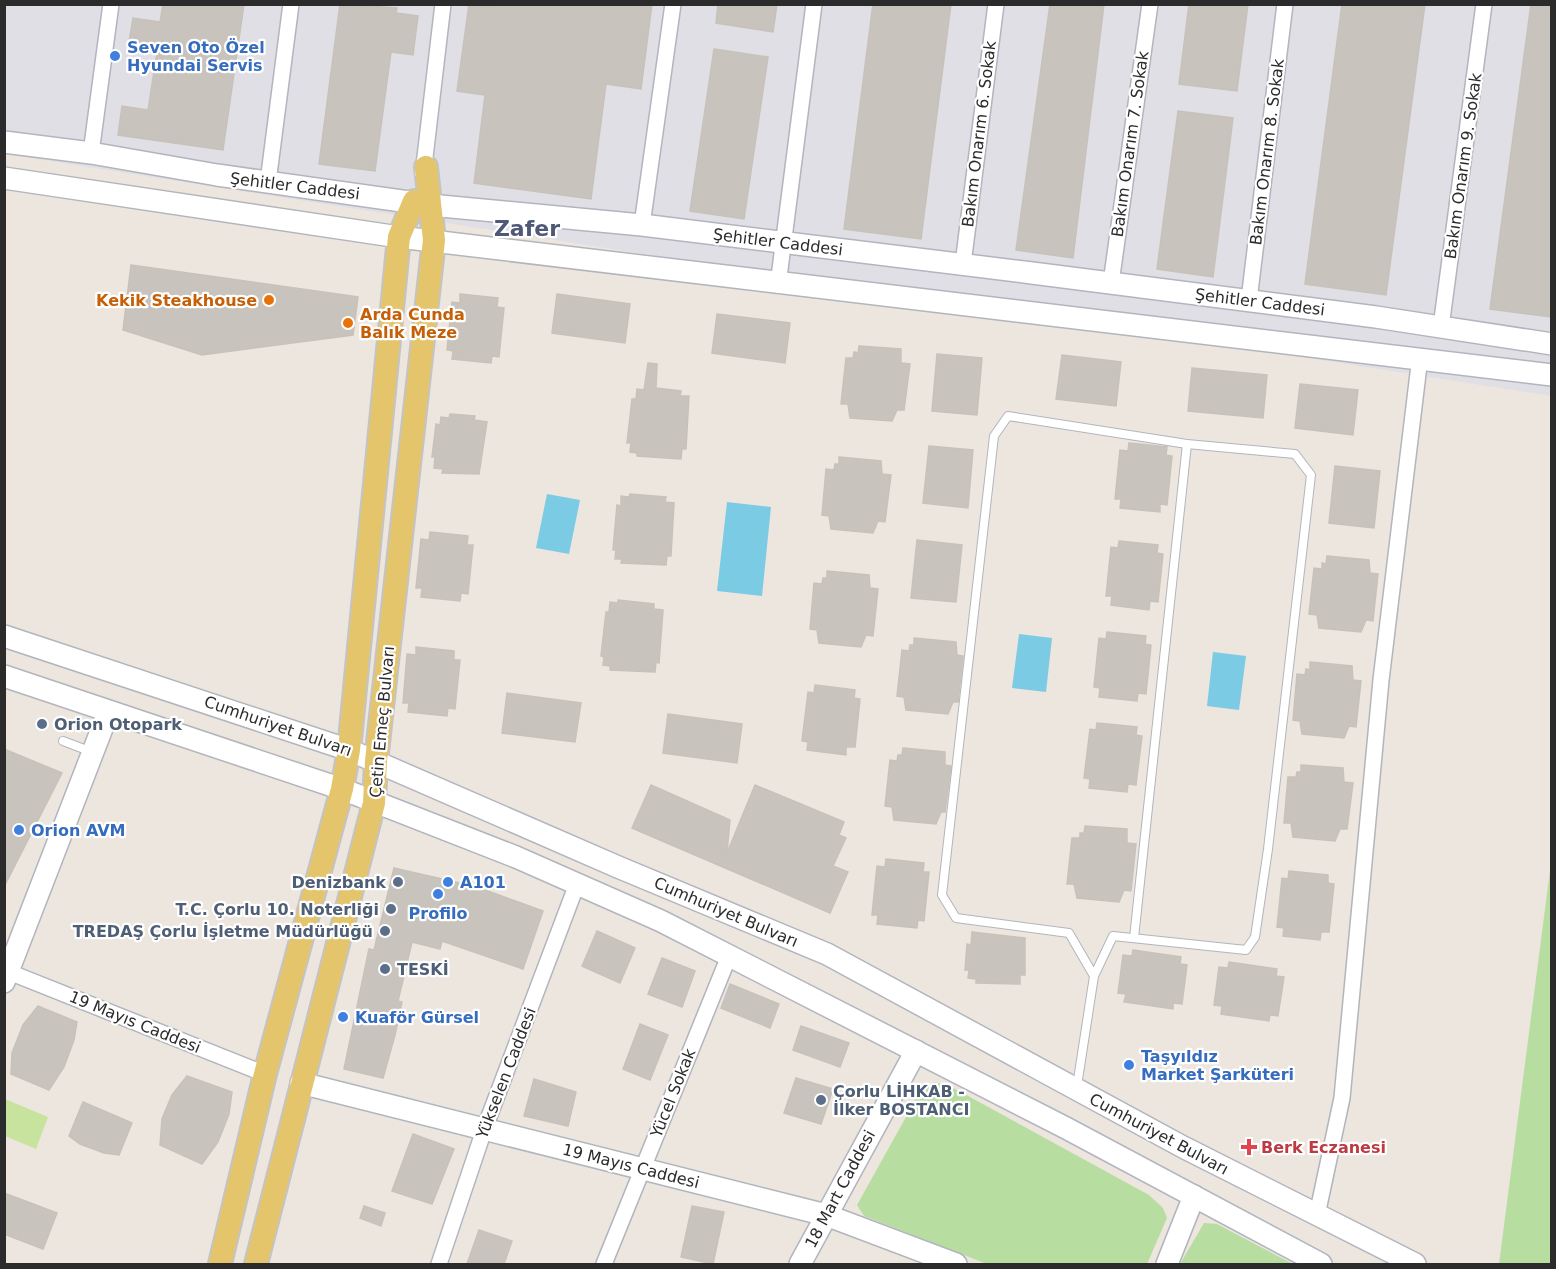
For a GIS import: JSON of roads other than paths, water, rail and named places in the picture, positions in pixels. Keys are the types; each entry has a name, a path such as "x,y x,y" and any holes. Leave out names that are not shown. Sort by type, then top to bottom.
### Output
{"main road":[{"name":"Çetin Emeç Bulvarı","path":"255,1264 374,803 376,761 434,240 422,203 426,167"},
{"name":"Çetin Emeç Bulvarı","path":"220,1264 265,1074 342,789 349,750 399,237 422,203"}],"street":[{"path":"91,153 111,4"},
{"path":"268,182 291,4"},
{"path":"426,167 443,4"},
{"path":"642,225 673,4"},
{"path":"778,285 814,4"},
{"name":"Bakım Onarım 6. Sokak","path":"963,264 996,4"},
{"name":"Bakım Onarım 7. Sokak","path":"1111,283 1150,4"},
{"name":"Bakım Onarım 8. Sokak","path":"1249,300 1285,4"},
{"name":"Bakım Onarım 9. Sokak","path":"1441,327 1484,4"},
{"name":"Şehitler Caddesi","path":"4,142 422,203 642,225 963,264 1249,300 1551,344"},
{"name":"Şehitler Caddesi","path":"4,177 399,237 778,285 1420,357 1551,375"},
{"path":"1317,1215 1342,1098 1381,680 1420,357"},
{"name":"Cumhuriyet Bulvarı","path":"4,636 349,750 827,954 1076,1090 1415,1264"},
{"name":"Cumhuriyet Bulvarı","path":"4,676 108,713 342,789 516,857 661,921 1321,1264"},
{"path":"6,975 108,713"},
{"name":"Yükselen Caddesi","path":"439,1264 484,1130 577,884"},
{"name":"Yücel Sokak","path":"604,1264 729,956"},
{"name":"19 Mayıs Caddesi","path":"6,975 265,1074"},
{"name":"18 Mart Caddesi","path":"800,1264 915,1051"},
{"name":"19 Mayıs Caddesi","path":"301,1083 826,1215 956,1264"},
{"path":"1167,1264 1194,1196"}],"lane":[{"path":"1076,1090 1094,976 1113,936 1246,950 1255,937 1268,849 1311,475 1295,454 1187,444 1008,416 994,436 942,895 956,918 1069,933 1094,976"},
{"path":"1134,938 1187,444"},
{"path":"63,741 93,753"}],"water":[{"path":"547,494 580,500 569,554 536,548"},
{"path":"727,502 771,507 762,596 717,591"},
{"path":"1019,634 1052,638 1046,692 1012,688"},
{"path":"1213,652 1246,656 1239,710 1207,706"}],"place":[{"name":"Seven Oto Özel Hyundai Servis","path":"115,56"},
{"name":"Kekik Steakhouse","path":"269,300"},
{"name":"Arda Cunda Balık Meze","path":"348,323"},
{"name":"Orion Otopark","path":"42,724"},
{"name":"Orion AVM","path":"19,830"},
{"name":"Denizbank","path":"398,882"},
{"name":"A101","path":"448,882"},
{"name":"Profilo","path":"438,894"},
{"name":"T.C. Çorlu 10. Noterliği","path":"391,909"},
{"name":"TREDAŞ Çorlu İşletme Müdürlüğü","path":"385,931"},
{"name":"TESKİ","path":"385,969"},
{"name":"Kuaför Gürsel","path":"343,1017"},
{"name":"Taşyıldız Market Şarküteri","path":"1129,1065"},
{"name":"Çorlu LİHKAB - İlker BOSTANCI","path":"821,1100"},
{"name":"Berk Eczanesi","path":"1249,1147"}],"district":[{"name":"Zafer","path":"527,228"}]}
